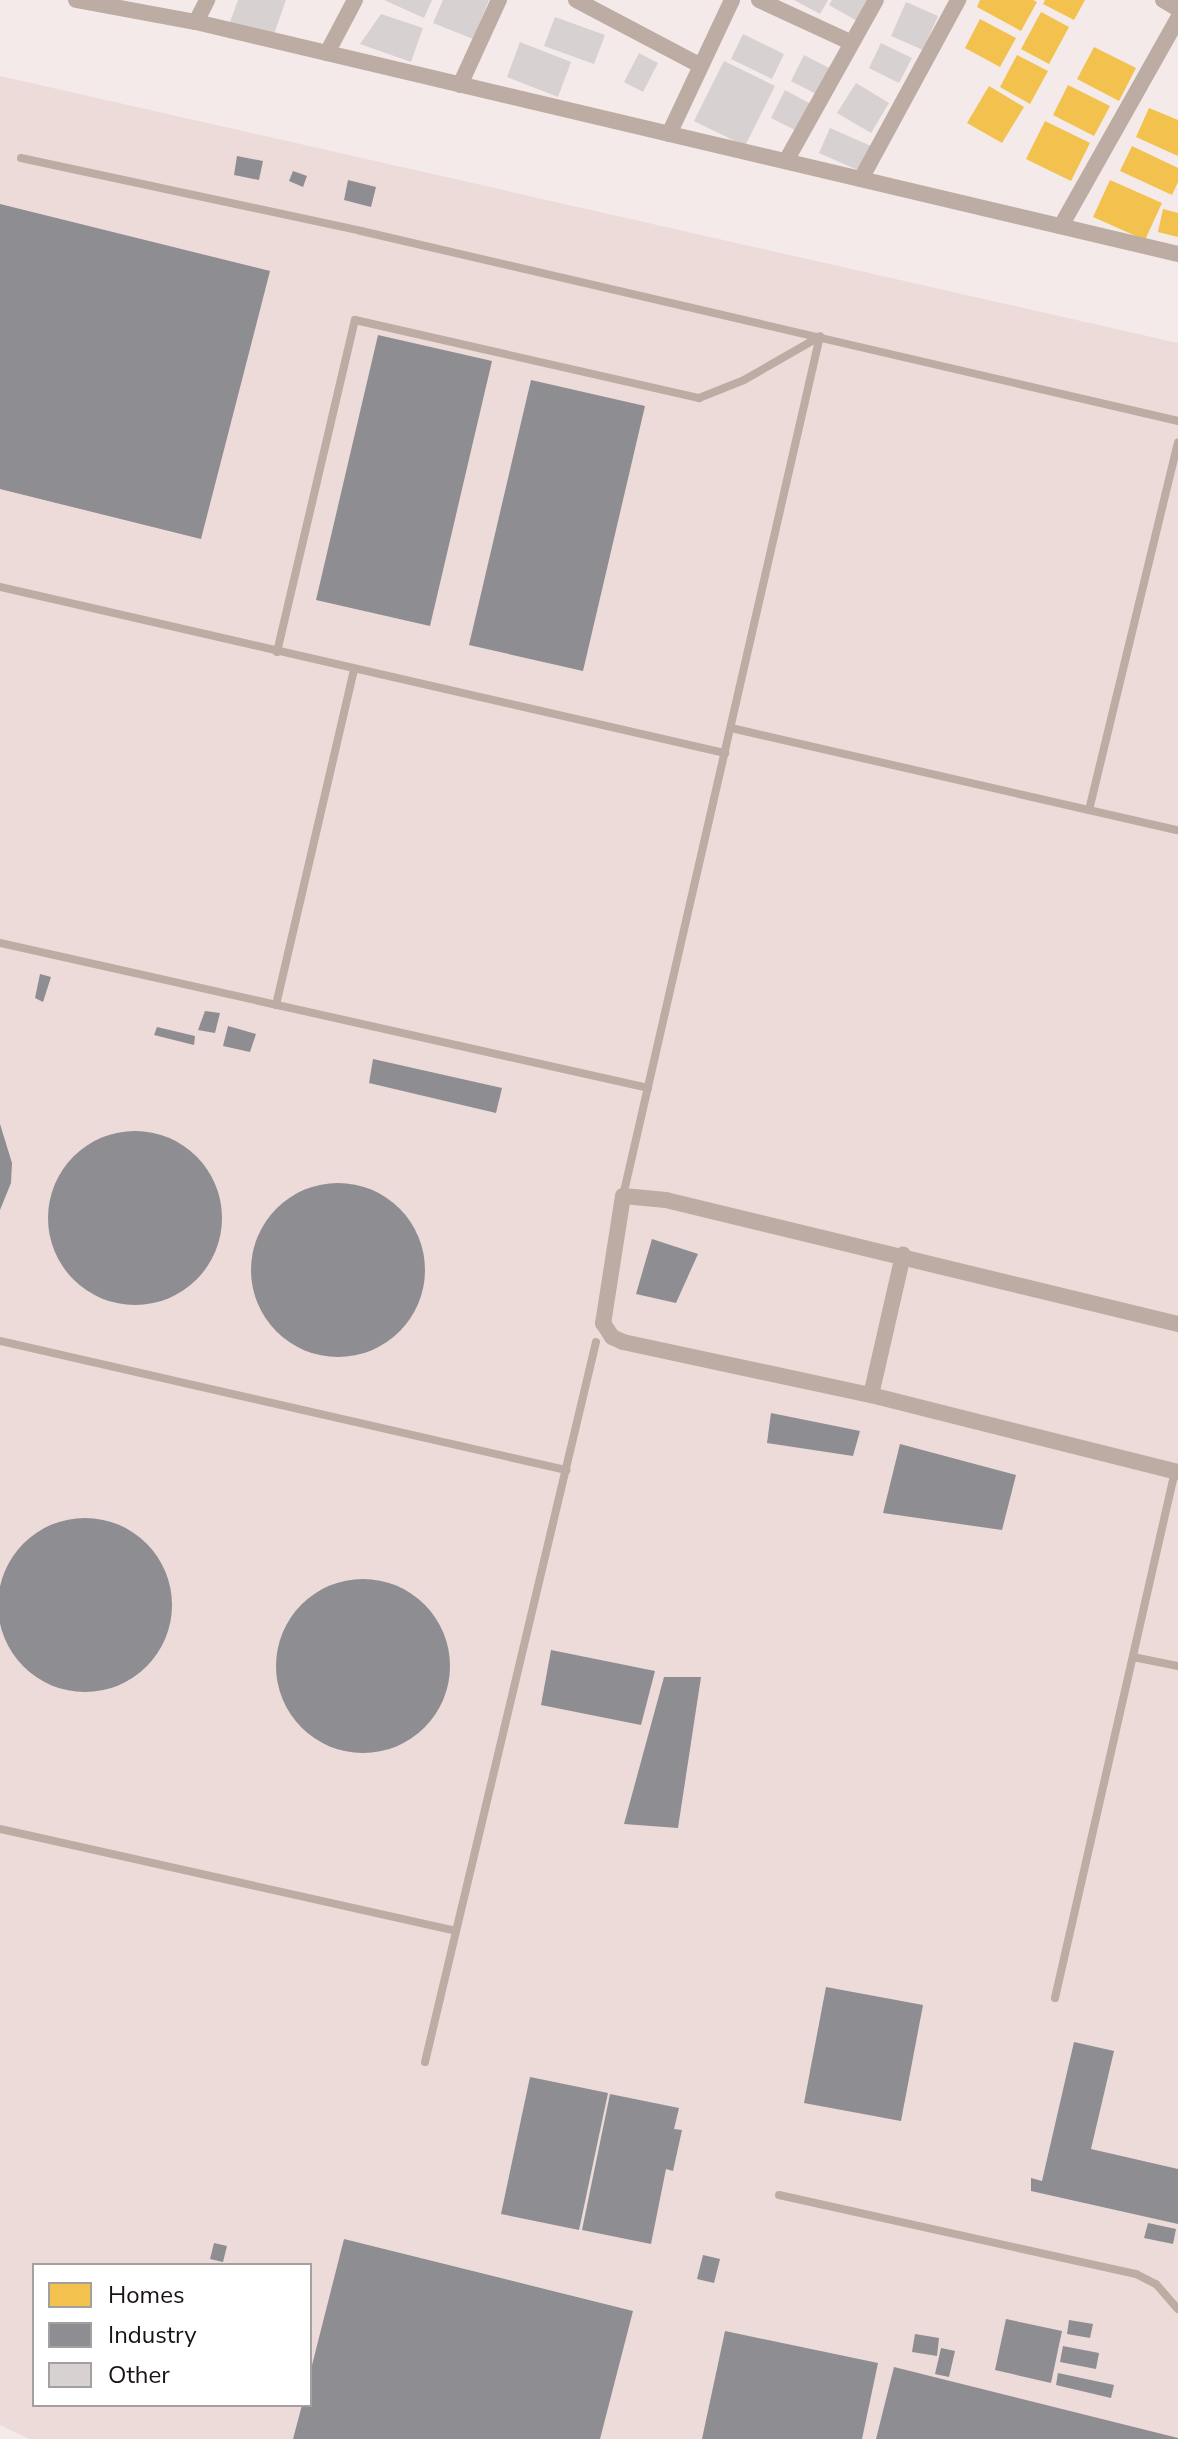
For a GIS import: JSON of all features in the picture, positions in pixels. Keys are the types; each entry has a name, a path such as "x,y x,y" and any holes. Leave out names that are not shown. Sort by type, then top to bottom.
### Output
{"street":[{"path":"76,0 196,22 1178,254"},
{"path":"196,22 207,0"},
{"path":"327,53 355,0"},
{"path":"460,85 499,0"},
{"path":"576,0 701,66"},
{"path":"669,134 732,0"},
{"path":"759,0 852,43"},
{"path":"786,161 876,0"},
{"path":"861,179 958,0"},
{"path":"1163,0 1178,9"},
{"path":"1061,226 1178,18"},
{"path":"1177,1472 871,1395 612,1337 603,1323 623,1196 666,1200 1178,1324"},
{"path":"871,1395 903,1255"}],"lane":[{"path":"21,158 376,234 1178,421"},
{"path":"277,652 355,320 699,398 744,380 820,336"},
{"path":"623,1196 820,336"},
{"path":"1089,810 1178,443"},
{"path":"0,587 725,753"},
{"path":"276,1005 354,670"},
{"path":"731,728 1178,830"},
{"path":"0,943 648,1088"},
{"path":"0,1341 566,1470"},
{"path":"425,2062 596,1342"},
{"path":"1055,1998 1177,1472"},
{"path":"1133,1657 1178,1666"},
{"path":"0,1829 455,1931"},
{"path":"779,2195 1136,2274 1156,2284 1178,2309"}],"shaded area":[{"path":"0,76 1178,343 1178,2439 29,2439 0,2425"}],"building: Homes":[{"path":"980,0 1037,2 1021,31 977,7"},
{"path":"1045,0 1085,0 1074,20 1043,4"},
{"path":"1041,12 1069,27 1049,64 1021,49"},
{"path":"980,19 1016,38 1000,67 965,48"},
{"path":"1094,47 1136,68 1119,101 1077,79"},
{"path":"1017,55 1048,71 1030,104 1000,87"},
{"path":"1068,85 1110,106 1094,136 1053,115"},
{"path":"989,86 1024,107 1002,143 967,123"},
{"path":"1149,108 1178,120 1178,156 1136,137"},
{"path":"1045,121 1090,143 1071,181 1026,159"},
{"path":"1132,146 1178,168 1178,182 1172,195 1120,171"},
{"path":"1110,180 1162,203 1145,240 1093,217"},
{"path":"1163,209 1178,213 1178,237 1158,232"}],"building: Industry":[{"path":"237,156 263,161 259,180 234,175"},
{"path":"293,171 307,176 303,187 289,181"},
{"path":"348,180 376,187 371,207 344,200"},
{"path":"0,204 270,271 201,539 0,489"},
{"path":"378,335 492,361 430,626 316,600"},
{"path":"531,380 645,406 583,671 469,645"},
{"path":"40,974 51,977 43,1002 35,998"},
{"path":"205,1011 220,1013 215,1033 198,1030"},
{"path":"228,1026 256,1034 250,1052 223,1046"},
{"path":"157,1027 195,1036 194,1045 154,1035"},
{"path":"373,1059 502,1088 496,1113 369,1083"},
{"path":"0,1124 12,1163 11,1183 0,1210"},
{"path":"135,1131 168,1138 197,1156 215,1185 222,1218 215,1251 197,1280 168,1298 135,1305 102,1298 73,1280 55,1251 48,1218 55,1185 73,1156 102,1138"},
{"path":"338,1183 371,1190 400,1208 418,1237 425,1270 418,1303 400,1332 371,1350 338,1357 305,1350 276,1332 258,1303 251,1270 258,1237 276,1208 305,1190"},
{"path":"652,1239 698,1254 676,1303 636,1294"},
{"path":"771,1413 860,1431 853,1456 767,1443"},
{"path":"900,1444 1016,1475 1002,1530 883,1513"},
{"path":"68,1520 102,1520 133,1533 157,1557 170,1588 170,1622 157,1653 133,1677 102,1690 68,1690 37,1677 13,1653 0,1622 0,1588 13,1557 37,1533"},
{"path":"363,1579 396,1586 425,1604 443,1633 450,1666 443,1699 425,1728 396,1746 363,1753 330,1746 301,1728 283,1699 276,1666 283,1633 301,1604 330,1586"},
{"path":"551,1650 655,1671 641,1725 541,1705"},
{"path":"664,1677 701,1677 678,1828 624,1824"},
{"path":"826,1987 923,2005 901,2121 804,2103"},
{"path":"1074,2042 1114,2051 1091,2149 1178,2169 1178,2224 1031,2191 1031,2178 1042,2181"},
{"path":"530,2077 608,2093 579,2230 501,2214"},
{"path":"610,2094 679,2108 674,2129 682,2130 673,2171 666,2169 651,2244 582,2230"},
{"path":"1148,2223 1176,2229 1173,2244 1144,2238"},
{"path":"344,2239 633,2311 600,2439 293,2439 301,2407 312,2407 312,2365"},
{"path":"214,2243 227,2246 223,2262 210,2259"},
{"path":"703,2255 720,2259 714,2283 697,2279"},
{"path":"1006,2319 1062,2331 1051,2383 995,2370"},
{"path":"1069,2320 1093,2324 1090,2338 1067,2334"},
{"path":"725,2331 878,2363 862,2439 702,2439"},
{"path":"915,2334 939,2338 937,2356 912,2352"},
{"path":"1063,2346 1099,2353 1096,2369 1060,2362"},
{"path":"941,2348 955,2351 949,2377 935,2374"},
{"path":"894,2367 1178,2438 1178,2439 876,2439"},
{"path":"1058,2373 1114,2385 1111,2398 1056,2385"}],"building: Other":[{"path":"238,0 286,0 273,37 230,22"},
{"path":"384,0 432,0 424,18"},
{"path":"443,0 489,0 473,39 433,23"},
{"path":"794,0 828,0 820,14"},
{"path":"832,0 868,0 857,21 829,5"},
{"path":"906,2 938,16 923,50 891,36"},
{"path":"381,14 423,28 411,62 360,44"},
{"path":"555,17 605,35 594,64 544,46"},
{"path":"743,34 784,54 772,79 731,59"},
{"path":"520,42 571,62 558,97 507,77"},
{"path":"881,43 912,58 899,83 869,68"},
{"path":"639,53 658,63 643,92 624,82"},
{"path":"804,55 831,69 818,95 791,81"},
{"path":"724,61 775,86 745,146 694,121"},
{"path":"856,83 889,103 871,133 837,113"},
{"path":"785,90 811,104 797,131 771,118"},
{"path":"830,128 871,146 860,171 819,153"}]}
